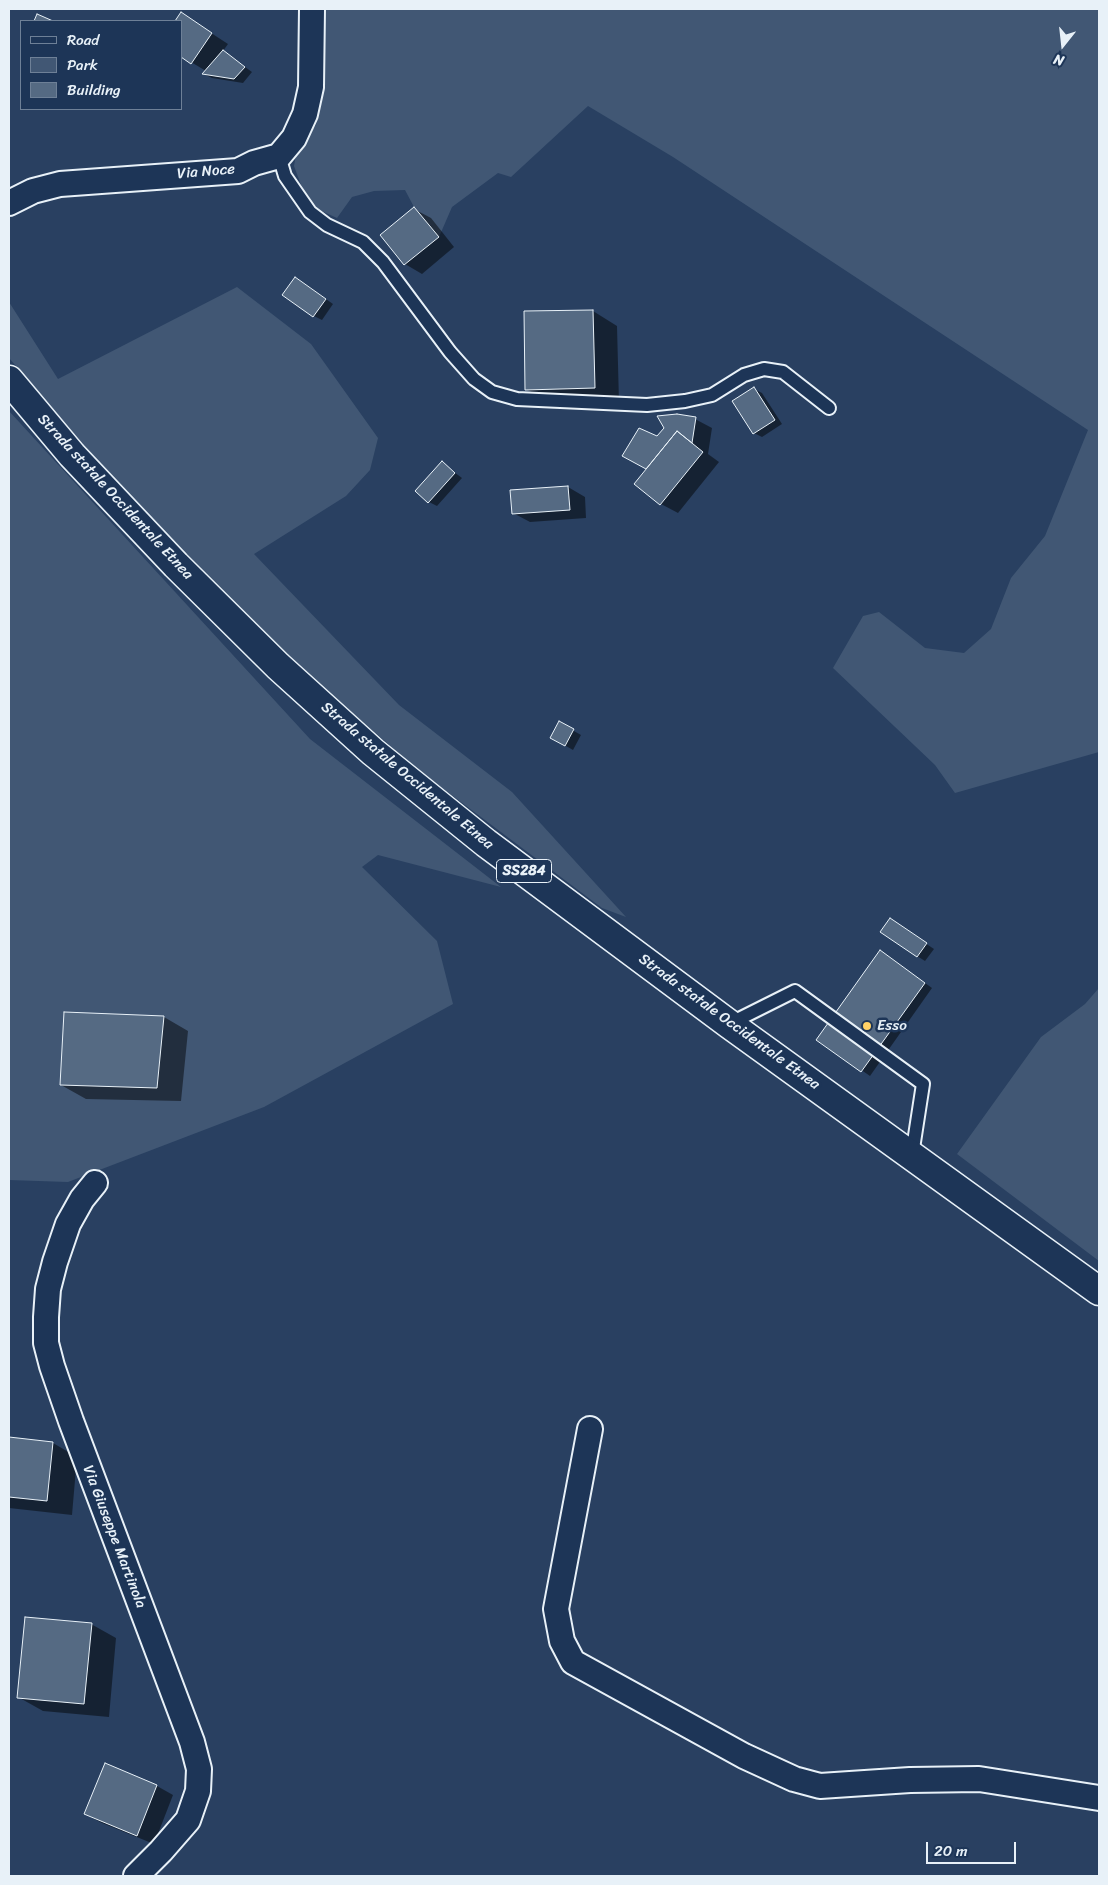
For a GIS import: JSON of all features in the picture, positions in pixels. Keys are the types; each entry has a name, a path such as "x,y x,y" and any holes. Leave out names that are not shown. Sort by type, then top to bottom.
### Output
{"main road":[{"name":"Strada statale Occidentale Etnea","path":"9,380 72,456 176,565 278,666 373,752 486,843 729,1024 1099,1291"}],"street":[{"path":"279,156 294,138 305,114 311,87 312,9"},
{"name":"Via Noce","path":"9,203 33,191 60,184 238,171 254,163 279,156"},
{"name":"Via Giuseppe Martinola","path":"95,1183 82,1199 68,1224 55,1262 48,1289 46,1343 71,1421 192,1742 199,1769 198,1791 188,1820 136,1876"},
{"path":"590,1429 556,1609 562,1641 573,1662 744,1756 794,1779 820,1786 910,1780 979,1779 1099,1798"}],"lane":[{"path":"279,156 285,176 310,212 327,225 363,242 383,262 474,379 492,392 517,399 646,405 685,401 712,395 744,374 764,369 783,372 829,408"},
{"path":"729,1024 795,992 819,1009 923,1084 912,1155"}],"green space":[{"path":"324,9 1099,9 1099,752 955,793 935,765 833,668 863,616 879,612 925,648 964,653 991,629 1011,578 1045,536 1088,430 673,157 588,106 511,177 498,173 452,207 439,237 414,207 405,190 374,191 352,197 337,218 315,208 301,185 294,166 297,149 316,125 322,100"},
{"path":"237,287 311,344 378,438 370,470 346,496 254,554 399,705 512,792 626,917 602,908 417,769 318,683 155,527 9,358 9,302 58,379"},
{"path":"9,411 310,739 501,887 378,855 362,867 437,941 453,1004 264,1107 68,1182 9,1180"},
{"path":"1099,988 1099,1261 957,1154 1041,1037 1085,1004"}],"building":[{"path":"181,12 212,33 191,64 182,58 182,20 176,20"},
{"path":"37,14 51,20 34,20"},
{"path":"223,50 245,67 234,79 202,74"},
{"path":"414,207 439,237 404,265 380,235"},
{"path":"295,277 326,299 313,317 282,295"},
{"path":"593,310 595,388 525,390 524,311"},
{"path":"754,387 775,420 753,434 732,401"},
{"path":"677,414 696,417 692,443 677,431 646,469 622,456 639,428 657,436 664,428 657,416"},
{"path":"677,431 703,452 660,505 634,484"},
{"path":"442,461 455,473 428,503 415,491"},
{"path":"568,486 570,510 512,514 510,490"},
{"path":"559,721 574,729 565,746 550,738"},
{"path":"890,918 927,943 917,957 880,932"},
{"path":"880,950 925,983 861,1072 816,1040"},
{"path":"64,1012 164,1016 157,1088 60,1085"},
{"path":"9,1437 53,1442 47,1501 9,1497"},
{"path":"25,1617 92,1623 84,1704 17,1698"},
{"path":"105,1763 157,1785 137,1836 84,1814"}],"place":[{"name":"Esso","path":"867,1026"}]}
